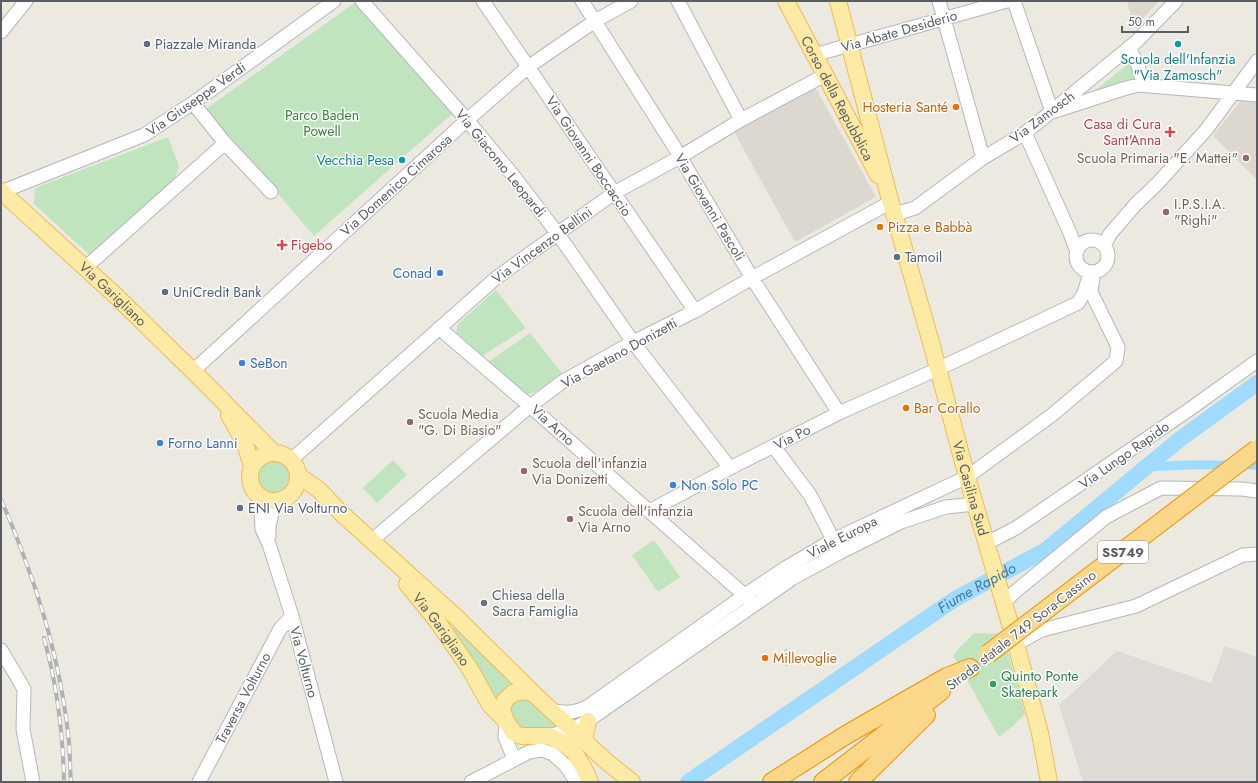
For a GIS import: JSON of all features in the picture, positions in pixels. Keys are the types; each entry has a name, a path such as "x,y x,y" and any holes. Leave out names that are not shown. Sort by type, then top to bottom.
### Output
{"highway":[{"name":"Strada statale 749 Sora-Cassino","path":"823,782 1257,449"},
{"path":"772,782 846,735 947,677 970,668"},
{"path":"858,782 924,717 970,668"}],"main road":[{"name":"Corso della Repubblica","path":"786,1 825,75 868,142"},
{"path":"838,1 849,45 868,142"},
{"name":"Via Casilina Sud","path":"868,142 892,204 967,477 1016,644 1040,733 1049,782"},
{"name":"Via Garigliano","path":"1,192 85,268 193,371 274,453 283,455 291,460 296,467 298,475 318,490 371,541 457,618 534,694 607,762 632,782"},
{"name":"Via Garigliano","path":"222,401 245,444 252,466 250,472 250,482 252,488 258,496"},
{"path":"252,466 261,456 274,453"},
{"path":"258,496 267,501 277,502 285,499 292,494 297,486 298,475"},
{"name":"Via Garigliano","path":"292,494 309,496 340,512"},
{"name":"Via Garigliano","path":"371,541 437,621 470,669 490,704 506,721 514,733 521,736 549,736 563,743 574,752 590,782"},
{"path":"506,721 502,710 505,700 513,693 525,691 534,694"},
{"path":"584,740 588,721"}],"street":[{"path":"1,32 26,1"},
{"name":"Via Giuseppe Verdi","path":"1,192 144,135 193,103 334,1"},
{"name":"Via Giacomo Leopardi","path":"362,1 467,120 512,174 558,234 633,342 730,468"},
{"name":"Via Giovanni Boccaccio","path":"483,1 695,311"},
{"name":"Via Giovanni Pascoli","path":"582,1 680,156 752,278 839,413"},
{"name":"Via Domenico Cimarosa","path":"193,371 467,120 528,67 595,21 631,1"},
{"path":"678,1 741,120"},
{"path":"939,1 983,158"},
{"name":"Via Abate Desiderio","path":"814,55 1007,1"},
{"path":"1014,1 1052,112 1123,88 1144,85 1257,95"},
{"name":"Via Zamosch","path":"892,204 914,208 983,158 1025,133 1129,47 1176,1"},
{"path":"1129,47 1138,66 1144,85"},
{"path":"1102,244 1134,205 1206,130 1235,93 1257,61"},
{"name":"Via Vincenzo Bellini","path":"291,460 496,278 614,193 741,120 825,75"},
{"path":"193,103 225,143 271,192"},
{"path":"1025,133 1070,233 1079,248 1077,261 1079,265 1082,268 1092,272 1101,269 1107,260 1107,253 1102,244 1089,241 1079,248"},
{"path":"85,268 225,143"},
{"name":"Via Gaetano Donizetti","path":"371,541 530,406 562,382 633,342 695,311 752,278 892,204"},
{"name":"Via Po","path":"649,511 839,413 938,369 1078,303 1082,299 1092,272"},
{"name":"Viale Europa","path":"553,711 569,713 579,711 586,707 786,567 833,540 967,477 1052,415 1116,362 1118,347 1091,292 1092,272"},
{"name":"Via Arno","path":"439,328 530,406 754,604"},
{"name":"Via Lungo Rapido","path":"989,550 1016,528 1190,409 1257,361"},
{"path":"774,447 810,495 840,553"},
{"path":"1002,598 1016,591 1106,517 1161,488 1242,489 1257,491"},
{"name":"Via Volturno","path":"258,496 261,506 262,529 269,544 292,616 336,782"},
{"name":"Via Volturno","path":"269,544 268,528 277,502"},
{"name":"Viale Europa","path":"549,736 572,729 588,721 793,578 901,522 946,507 975,504"},
{"path":"1016,644 1042,630 1136,606 1243,555 1257,554"},
{"name":"Traversa Volturno","path":"199,782 280,629 292,616"},
{"path":"1,650 24,689 23,729 33,782"},
{"path":"490,704 514,759"},
{"path":"505,737 506,721"},
{"path":"471,782 529,752 542,750 553,754 565,765 576,782"}],"shaded area":[{"path":"1127,1 1159,1 1134,28"},
{"path":"814,85 876,197 795,242 733,130"},
{"name":"Scuola Primaria \"E. Mattei\"","path":"1242,99 1257,103 1257,180 1213,136"},
{"path":"1225,646 1257,657 1257,782 1083,782 1059,705 1117,651 1211,683"}],"green space":[{"name":"Parco Baden Powell","path":"356,2 453,113 314,236 206,109"},
{"path":"1129,63 1133,72 1131,73 1134,73 1137,81 1086,98"},
{"path":"168,137 179,166 174,181 91,256 34,204 35,188"},
{"path":"496,290 526,328 482,356 456,332 458,324"},
{"path":"530,333 562,373 535,392 525,395 488,362"},
{"path":"393,460 407,475 377,503 363,488"},
{"path":"271,461 277,461 286,465 290,477 286,489 277,493 271,493 262,489 258,480 258,474 262,465"},
{"path":"654,540 680,577 658,592 632,555"},
{"path":"454,627 457,627 517,685 496,704 451,630"},
{"name":"Quinto Ponte Skatepark","path":"974,633 1003,634 1025,714 999,737 953,655"},
{"path":"786,648 796,658 786,667 777,656"},
{"path":"511,699 529,699 558,727 531,732 515,726 506,708"}],"waterway":[{"name":"Fiume Rapido","path":"688,782 955,599 1046,550 1179,440 1257,383"},
{"path":"1146,467 1188,465 1257,465"}],"railway":[{"path":"1,500 15,532 35,587 54,652 63,697 69,742 71,782"},
{"path":"44,638 49,656 58,709 64,782"}],"place":[{"name":"Piazzale Miranda","path":"147,44"},
{"name":"Scuola dell'Infanzia \"Via Zamosch\"","path":"1178,44"},
{"name":"Hosteria Santé","path":"956,107"},
{"name":"Casa di Cura Sant'Anna","path":"1170,132"},
{"name":"Scuola Primaria \"E. Mattei\"","path":"1246,158"},
{"name":"Vecchia Pesa","path":"402,160"},
{"name":"I.P.S.I.A. \"Righi\"","path":"1166,212"},
{"name":"Pizza e Babbà","path":"880,227"},
{"name":"Figebo","path":"282,245"},
{"name":"Tamoil","path":"897,257"},
{"name":"Conad","path":"440,273"},
{"name":"UniCredit Bank","path":"165,292"},
{"name":"SeBon","path":"242,363"},
{"name":"Bar Corallo","path":"906,408"},
{"name":"Scuola Media \"G. Di Biasio\"","path":"410,422"},
{"name":"Forno Lanni","path":"160,443"},
{"name":"Scuola dell'infanzia Via Donizetti","path":"524,471"},
{"name":"Non Solo PC","path":"673,485"},
{"name":"ENI Via Volturno","path":"240,508"},
{"name":"Scuola dell'infanzia Via Arno","path":"570,519"},
{"name":"Chiesa della Sacra Famiglia","path":"484,603"},
{"name":"Millevoglie","path":"765,658"},
{"name":"Quinto Ponte Skatepark","path":"993,684"}]}
